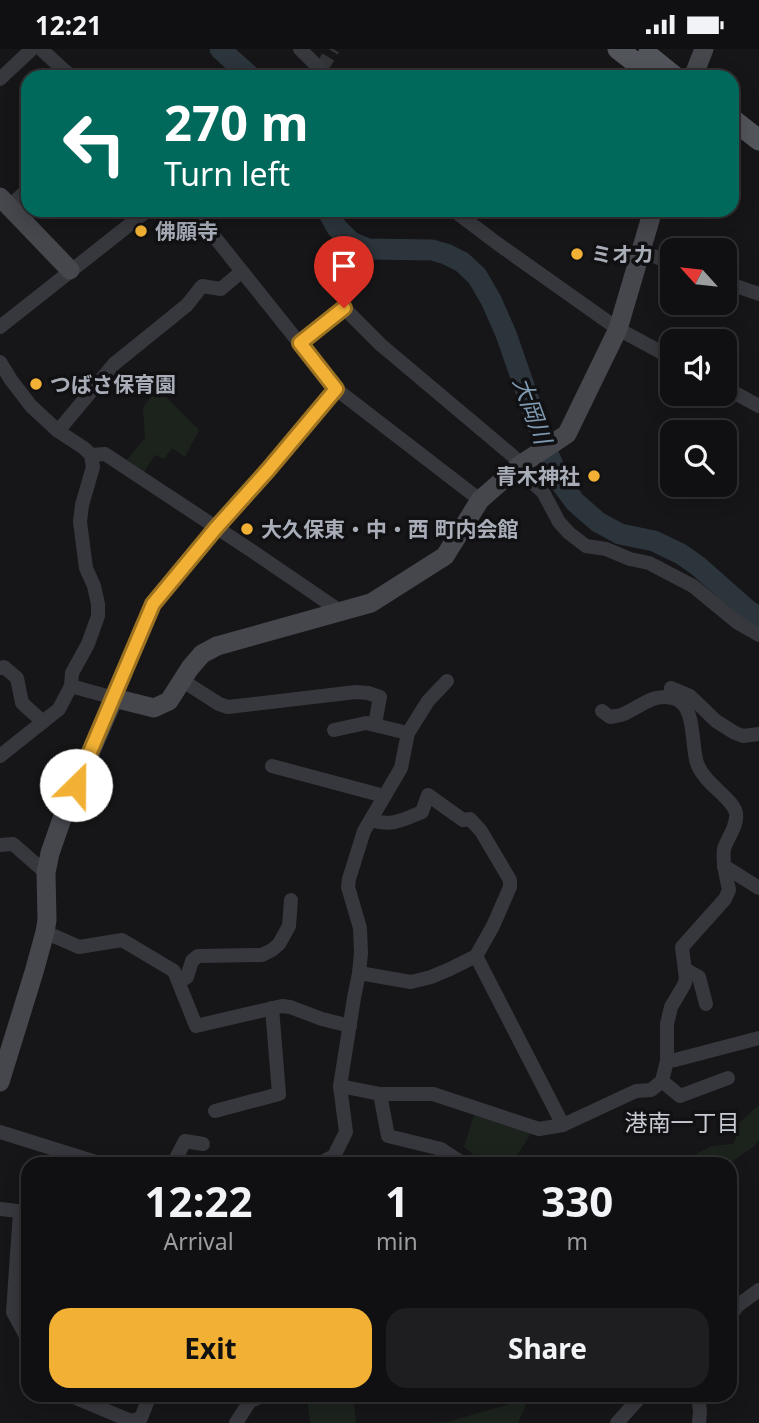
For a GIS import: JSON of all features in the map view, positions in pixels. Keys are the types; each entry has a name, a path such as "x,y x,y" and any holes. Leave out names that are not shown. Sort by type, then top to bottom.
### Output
{"main road":[{"path":"618,49 645,70"},
{"path":"640,49 667,70"},
{"path":"739,124 759,140"},
{"path":"739,141 759,156"}],"street":[{"path":"0,79 32,49"},
{"path":"41,49 64,70"},
{"path":"300,49 318,70"},
{"path":"696,70 704,49"},
{"path":"21,193 5,202 70,270"},
{"path":"0,327 139,217"},
{"path":"198,217 336,389 480,500"},
{"path":"462,217 618,329 660,352"},
{"path":"71,686 154,708 169,701 190,668 202,655 217,646 371,603 445,556 480,500 526,461 567,434 618,329 651,217"},
{"path":"640,251 660,258"},
{"path":"58,431 114,364 187,305 202,286 221,289 241,272"},
{"path":"737,286 759,294"},
{"path":"300,343 344,308 381,345 514,457 526,461"},
{"path":"0,362 10,380 31,406 58,431 91,455 93,467 80,522 86,568 99,604 98,616 88,644 72,673 71,686 59,709 0,756"},
{"path":"0,1082 45,932 46,873 55,835 153,604 336,389"},
{"path":"737,394 759,406"},
{"path":"91,455 104,454 340,611"},
{"path":"526,461 530,479 543,492 559,522 569,533 586,545 649,563 693,586 738,623 759,635"},
{"path":"0,668 4,667 17,678 22,703 43,722"},
{"path":"183,681 228,707 368,693 380,697 375,724"},
{"path":"336,1157 346,1132 340,1086 359,973 360,928 348,887 349,879 365,831 401,768 408,733 428,701 447,681"},
{"path":"340,1086 380,1094 433,1094 539,1129 563,1125 636,1091 651,1090 662,1081 667,1061 667,1024 671,1007 684,985 682,947 729,890 724,850 736,820 736,811 700,771 685,704 663,696 645,701 621,715 610,717 602,711 619,709 657,688 673,688 690,695 716,721 735,733 743,736 759,734"},
{"path":"334,730 366,723 408,733"},
{"path":"272,765 384,796"},
{"path":"359,973 411,982 431,977 475,956 493,926 510,887 510,880 481,831 470,820 463,820 428,795 422,812 401,821 383,824 371,820"},
{"path":"0,845 13,844 46,873"},
{"path":"724,866 759,888"},
{"path":"179,982 187,977 192,961 198,956 262,955 272,950 279,944 289,926 291,900"},
{"path":"45,932 79,947 122,940 174,971 197,1026 272,1008 290,1007 350,1026"},
{"path":"475,956 563,1125"},
{"path":"685,969 699,977 706,1004"},
{"path":"215,1111 279,1094 272,1008"},
{"path":"667,1061 759,1038"},
{"path":"662,1081 680,1096 728,1078"},
{"path":"380,1094 388,1136 441,1150 452,1157"},
{"path":"0,1132 80,1157"},
{"path":"177,1157 185,1141 203,1144"},
{"path":"0,1209 21,1212"},
{"path":"21,1239 13,1312 21,1327"},
{"path":"737,1306 759,1290"},
{"path":"84,1402 121,1420 131,1421 141,1418 147,1402"},
{"path":"236,1423 249,1402"},
{"path":"617,1423 636,1402"},
{"path":"699,1402 699,1423"}],"shaded area":[{"path":"157,388 199,430 185,457 172,448 164,459 155,455 144,472 127,460 145,438 143,408"},
{"path":"759,1105 759,1140 754,1146 737,1158 689,1157 712,1146 733,1144 738,1124"},
{"path":"475,1112 532,1132 515,1157 478,1157 464,1147"},
{"path":"308,1402 354,1402 356,1423 310,1423"},
{"path":"517,1402 527,1402 518,1423 433,1423 447,1422"}],"waterway":[{"name":"大岡川","path":"220,49 243,70"},
{"name":"大岡川","path":"331,217 337,228 351,242 368,249 432,250 462,262 477,276 506,334 546,449 561,483 575,502 598,522 620,534 654,541 681,554 759,617"}],"tunnel":[{"path":"321,69 333,49"}],"place":[{"name":"佛願寺","path":"141,231"},
{"name":"ミオカ","path":"577,254"},
{"name":"つばさ保育園","path":"36,384"},
{"name":"青木神社","path":"594,476"},
{"name":"大久保東・中・西 町内会館","path":"247,529"}],"district":[{"name":"港南一丁目","path":"682,1122"}],"route":[{"path":"76,785 153,604 336,389 300,343 344,308"}]}
